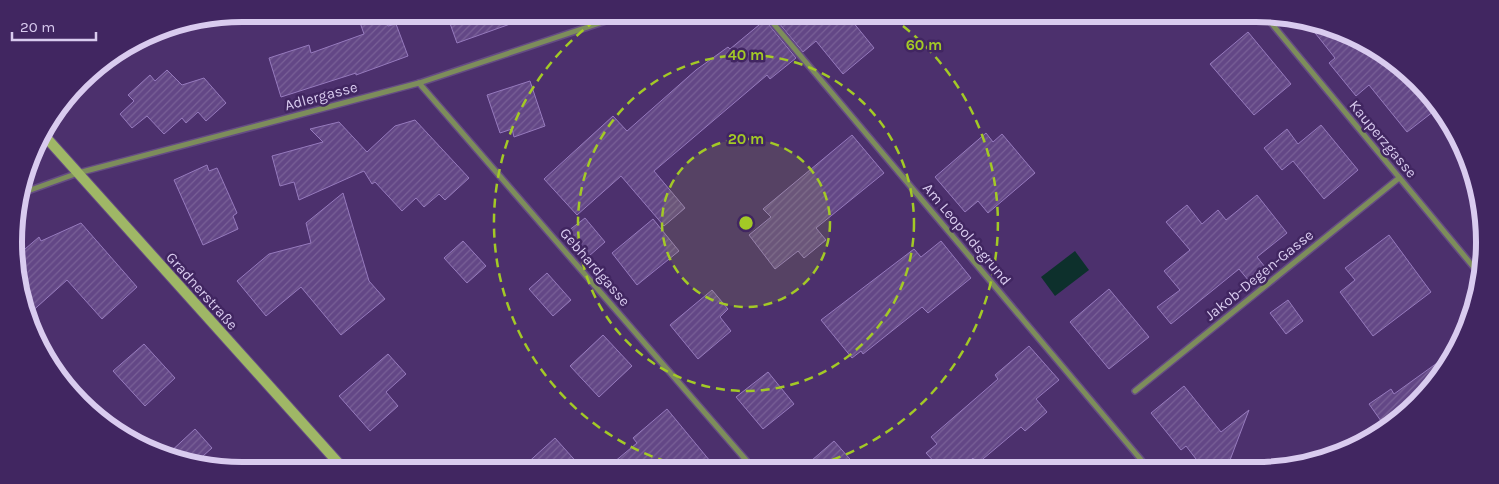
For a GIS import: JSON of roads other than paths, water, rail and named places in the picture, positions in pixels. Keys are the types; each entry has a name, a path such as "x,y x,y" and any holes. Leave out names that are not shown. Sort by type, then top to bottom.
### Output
{"main road":[{"name":"Gradnerstraße","path":"48,140 337,461"}],"street":[{"name":"Adlergasse","path":"29,191 78,173 419,83 600,23"},
{"name":"Am Leopoldsgrund","path":"773,23 1142,461"},
{"name":"Kauperzgasse","path":"1271,23 1475,269"},
{"name":"Gebhardgasse","path":"419,83 747,461"},
{"name":"Jakob-Degen-Gasse","path":"1135,391 1399,178"}]}
